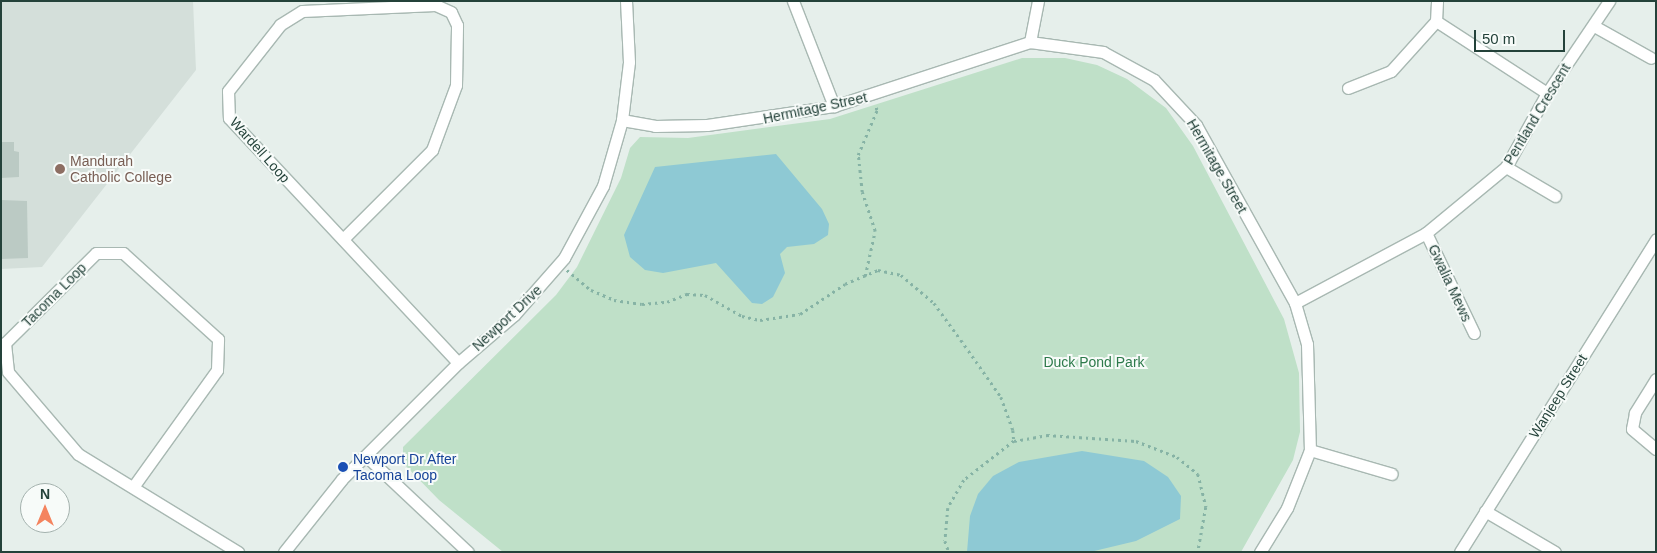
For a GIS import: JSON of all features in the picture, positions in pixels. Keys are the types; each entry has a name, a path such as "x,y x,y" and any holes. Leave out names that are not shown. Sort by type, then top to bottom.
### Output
{"street":[{"name":"Newport Drive","path":"284,552 366,456 458,363 514,314 564,258 602,186 622,120 629,62 626,1"},
{"path":"793,1 834,106"},
{"path":"1030,42 1038,1"},
{"path":"1348,88 1391,71 1436,21 1436,1"},
{"name":"Pentland Crescent","path":"1295,303 1426,233 1506,167 1547,94 1609,1"},
{"name":"Wardell Loop","path":"343,239 432,150 456,85 457,25 451,12 435,5 302,11 280,25 228,91 229,118 458,363"},
{"path":"1436,21 1547,94"},
{"path":"1594,26 1651,58"},
{"name":"Hermitage Street","path":"622,120 655,126 699,125 765,119 834,106 1030,42 1103,52 1154,80 1177,102 1196,125 1295,303 1308,344 1310,450 1287,508 1260,552"},
{"path":"1506,167 1555,196"},
{"name":"Gwalia Mews","path":"1426,233 1474,333"},
{"name":"Wanjeep Street","path":"1460,552 1656,239"},
{"name":"Tacoma Loop","path":"133,487 217,370 218,339 123,253 96,253 5,343 8,372 78,454 238,552"},
{"path":"1656,379 1634,413 1632,429 1656,449"},
{"path":"1310,450 1392,474"},
{"path":"366,456 468,552"},
{"path":"1485,511 1555,552"}],"path":[{"path":"864,276 875,231 862,192 858,155 877,110 873,104"},
{"path":"565,269 591,290 614,300 642,304 667,302 687,294 705,295 742,316 760,320 800,314 864,276 878,270 901,275 934,303 1001,397 1014,441"},
{"path":"949,552 945,541 948,508 964,480 1014,441 1047,435 1128,440 1177,456 1198,474 1206,507 1198,552"}],"shaded area":[{"name":"Mandurah Catholic College","path":"1,1 193,1 196,70 42,267 1,269"}],"green space":[{"name":"Duck Pond Park","path":"1022,58 1065,58 1097,65 1127,79 1166,108 1193,146 1284,319 1299,373 1300,432 1293,460 1241,552 503,552 439,500 403,463 403,447 556,295 577,267 621,178 630,148 640,137 688,138 830,119"}],"water":[{"path":"776,154 822,209 829,224 828,235 814,244 787,247 780,254 785,273 773,297 762,304 752,303 716,263 663,273 645,270 630,257 624,235 655,167"},
{"path":"1082,451 1144,461 1168,477 1181,496 1180,519 1136,541 1090,552 967,552 970,516 978,494 993,476 1019,462"}],"building":[{"path":"1,142 14,142 14,151 19,152 19,177 1,178"},
{"path":"1,200 27,201 28,258 1,259"}],"place":[{"name":"Mandurah Catholic College","path":"60,169"},
{"name":"Newport Dr After Tacoma Loop","path":"343,467"}]}
